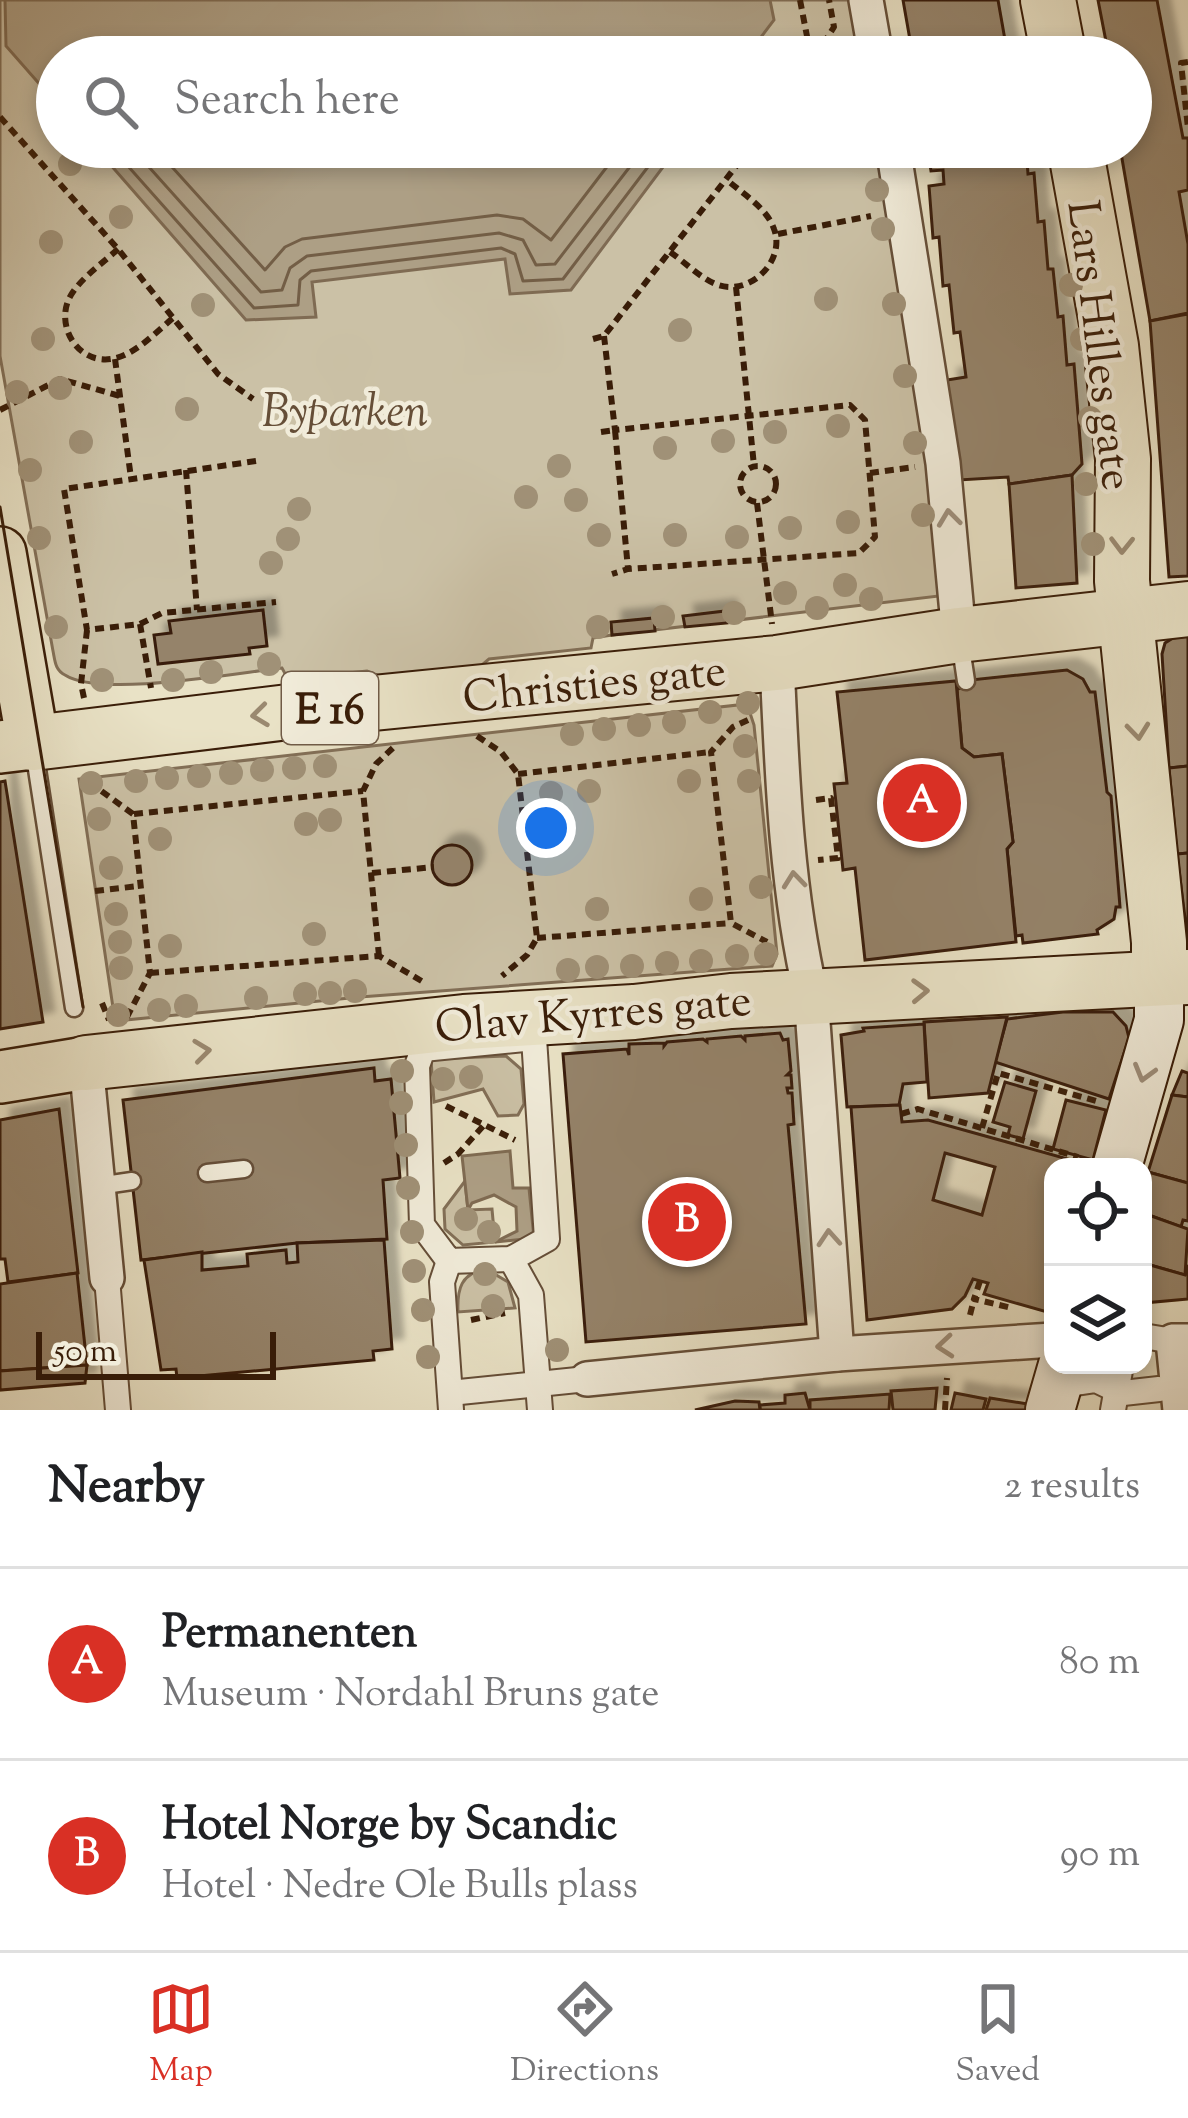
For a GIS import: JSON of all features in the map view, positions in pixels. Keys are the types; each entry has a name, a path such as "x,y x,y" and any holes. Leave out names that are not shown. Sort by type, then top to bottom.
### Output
{"highway":[{"path":"1048,0 1055,36"},
{"name":"Lars Hilles gate","path":"1080,168 1111,346 1123,459 1126,615 1173,978"},
{"name":"Christies gate","path":"17,745 313,709 777,663 963,657 1126,615 1188,609"},
{"name":"Olav Kyrres gate","path":"98,1042 546,1027 812,995 1173,978"}],"main road":[{"path":"0,553 17,745"},
{"path":"1105,1158 1134,1109 1173,978"},
{"name":"Olav Kyrres gate","path":"0,1077 98,1042"}],"street":[{"path":"866,0 872,36"},
{"path":"897,168 943,463 963,657"},
{"path":"777,663 780,749 803,961 812,995 837,1354"},
{"path":"546,1027 540,1152 548,1239 511,1258 449,1261 422,1225 417,1066 423,1049 546,1027"},
{"path":"362,1032 417,1066"},
{"path":"98,1042 98,1186 117,1399"},
{"path":"511,1258 531,1294 540,1410"},
{"path":"449,1261 442,1282 450,1402 538,1384 837,1354 1044,1341"},
{"path":"1063,1386 1096,1380 1133,1394 1170,1400 1168,1339"}],"lane":[{"path":"17,745 74,1008"},
{"path":"207,1173 244,1169"},
{"path":"98,1186 132,1181"}],"path":[{"path":"800,0 808,36"},
{"path":"828,36 834,27 829,0"},
{"path":"1188,62 1181,63 1188,128"},
{"path":"0,117 36,157"},
{"path":"46,168 218,374 253,399"},
{"path":"593,339 604,336 736,168"},
{"path":"670,252 718,285 736,287 754,281 768,268 777,234 768,216 727,180"},
{"path":"777,234 904,210"},
{"path":"118,249 77,287 64,316 76,346 94,358 115,359 172,318"},
{"path":"736,287 754,466"},
{"path":"604,336 628,569"},
{"path":"115,359 130,478"},
{"path":"0,410 60,379 120,396"},
{"path":"601,432 850,405 865,420 875,537 859,553 611,574"},
{"path":"86,703 81,684 87,630 64,489 256,461"},
{"path":"870,473 943,463"},
{"path":"754,466 773,472 777,482 767,500 757,503 748,501 739,486 740,477 754,466"},
{"path":"186,470 197,610"},
{"path":"757,503 777,663"},
{"path":"87,630 140,624 162,613 276,602"},
{"path":"140,624 151,688"},
{"path":"518,774 711,752 733,727 755,716"},
{"path":"467,733 494,746 518,774 537,938 526,955 497,979"},
{"path":"379,956 363,791 376,764 410,737"},
{"path":"711,752 731,923"},
{"path":"95,766 100,790 133,814 363,791"},
{"path":"819,860 838,858 836,821 828,799"},
{"path":"98,1042 126,1019 150,973 133,814"},
{"path":"372,873 434,867"},
{"path":"95,891 139,886"},
{"path":"537,938 731,923 781,949"},
{"path":"150,973 379,956 410,976 442,988"},
{"path":"982,1128 998,1073 1134,1109"},
{"path":"418,1104 445,1105 540,1152"},
{"path":"901,1114 918,1109 1082,1158"},
{"path":"421,1178 458,1154 484,1124"},
{"path":"980,1281 974,1298 1018,1310"},
{"path":"445,1325 514,1311"}],"green space":[{"name":"Byparken","path":"0,0 850,0 858,36 36,36 36,168 879,168 927,454 939,596 593,638 591,648 489,659 469,676 396,683 367,671 288,679 282,668 137,684 82,682 62,673 54,658 0,356"},
{"path":"747,704 754,725 777,954 772,966 115,1021 79,779"},
{"path":"506,1056 521,1069 524,1104 518,1115 498,1116 483,1089 434,1102 431,1059"},
{"path":"465,1181 468,1210 492,1209 495,1242 463,1245 445,1229 444,1209"},
{"path":"486,1269 508,1282 515,1308 458,1312 462,1283"}],"water":[{"path":"5,0 770,0 774,20 762,36 36,36 36,80 6,46"},
{"path":"113,168 662,168 571,290 510,294 505,259 312,282 316,317 246,320"},
{"path":"510,1151 513,1188 529,1188 534,1238 495,1242 517,1231 516,1207 494,1195 472,1203 468,1210 462,1156"}],"building":[{"path":"903,0 998,0 1004,36 909,36"},
{"path":"1098,0 1157,0 1183,138 1188,138 1188,190 1179,192 1188,244 1188,313 1150,321 1124,168 1152,168 1152,36 1105,36"},
{"path":"930,168 1028,168 1028,174 1034,173 1038,222 1044,221 1048,269 1053,269 1058,317 1063,316 1067,365 1074,364 1082,464 1072,475 1009,484 1008,477 959,480 947,380 966,377 960,332 954,333 949,285 943,286 939,237 933,238 929,186 944,184 943,170"},
{"path":"1188,314 1188,576 1169,577 1150,321"},
{"path":"1072,475 1077,583 1016,588 1009,484"},
{"path":"263,610 267,646 249,648 250,654 158,664 154,635 171,633 169,621"},
{"path":"725,611 727,623 685,627 683,616"},
{"path":"654,618 655,631 612,635 611,622"},
{"path":"1188,636 1188,766 1169,768 1162,654 1165,643"},
{"path":"1067,670 1095,692 1111,796 1120,907 1098,934 1023,943 1022,935 1016,936 1007,849 1013,842 1002,754 974,757 962,748 957,689 962,688 961,681"},
{"path":"956,681 962,748 974,757 1002,754 1013,842 1007,849 1016,942 865,960 855,868 843,870 834,784 847,783 837,692"},
{"path":"1188,766 1188,853 1177,854 1169,768"},
{"path":"5,781 43,1022 0,1029 0,782"},
{"path":"452,845 466,851 472,865 466,879 452,885 438,879 432,865 438,851"},
{"path":"1188,853 1188,942 1177,854"},
{"path":"1113,1012 1126,1026 1129,1038 1109,1099 995,1062 1007,1019"},
{"path":"1007,1017 988,1093 929,1098 924,1022"},
{"path":"924,1024 927,1082 903,1084 899,1105 847,1107 841,1035 863,1028"},
{"path":"780,1033 783,1040 788,1039 791,1071 787,1075 791,1075 792,1088 787,1088 792,1093 794,1124 788,1125 806,1324 586,1342 563,1054 627,1049 629,1055 629,1044 664,1046 667,1042 741,1036 745,1040 745,1036"},
{"path":"374,1068 375,1081 391,1079 400,1178 383,1180 387,1239 297,1243 141,1260 123,1100"},
{"path":"1182,1071 1188,1073 1188,1097 1172,1095"},
{"path":"1005,1082 1036,1091 1023,1139 1008,1135 1010,1127 993,1122"},
{"path":"1172,1095 1188,1097 1188,1183 1152,1173"},
{"path":"1066,1100 1106,1110 1094,1158 1053,1149"},
{"path":"900,1105 902,1122 928,1120 1064,1158 1044,1158 1044,1311 984,1294 988,1283 973,1279 952,1309 867,1320 851,1107","holes":["945,1153 995,1167 982,1215 933,1200"]},
{"path":"59,1109 78,1273 8,1282 5,1259 0,1259 0,1120"},
{"path":"1152,1173 1188,1183 1188,1221 1183,1220 1181,1227 1152,1216"},
{"path":"1152,1216 1188,1229 1185,1275 1152,1266"},
{"path":"384,1240 392,1349 373,1351 374,1360 177,1378 176,1369 161,1370 144,1260 202,1252 202,1270 248,1266 247,1254 286,1250 287,1263 298,1262 297,1243"},
{"path":"1188,1265 1188,1299 1152,1302 1152,1266 1185,1275"},
{"path":"77,1273 87,1365 0,1371 0,1284"},
{"path":"87,1365 85,1383 0,1390 0,1371"},
{"path":"937,1388 935,1410 893,1410 891,1391"},
{"path":"805,1393 810,1410 760,1410 760,1405 785,1403 785,1395"},
{"path":"955,1393 986,1399 983,1410 951,1410"},
{"path":"890,1394 889,1410 810,1410 810,1400"},
{"path":"990,1398 1028,1404 1027,1410 986,1410"},
{"path":"735,1401 759,1402 760,1410 695,1410"}],"tram line":[{"path":"0,507 83,1007"}],"place":[{"name":"Permanenten","path":"922,803"},
{"name":"Hotel Norge by Scandic","path":"687,1222"}]}
